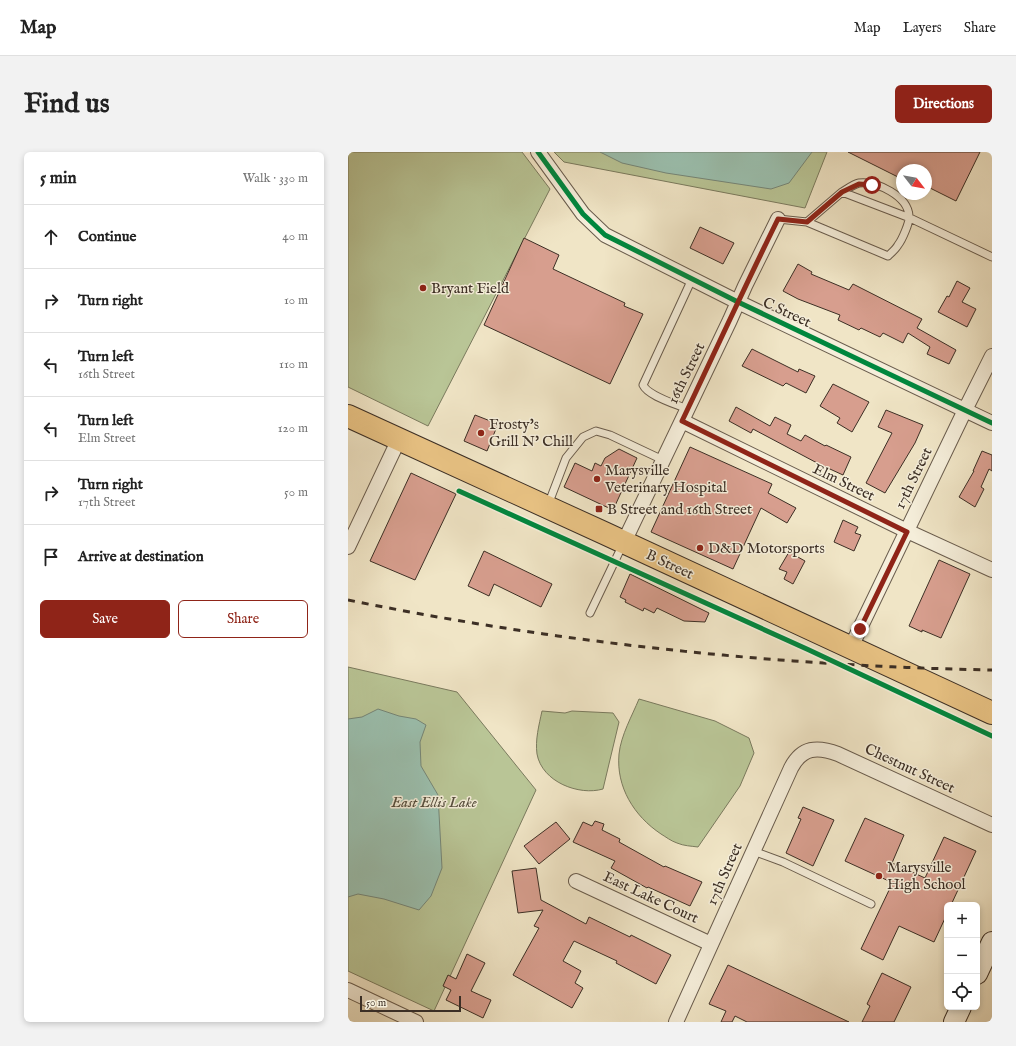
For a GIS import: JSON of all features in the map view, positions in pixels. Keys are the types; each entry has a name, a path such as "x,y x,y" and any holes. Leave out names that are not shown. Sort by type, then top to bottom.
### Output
{"highway":[{"name":"B Street","path":"348,416 992,713"}],"street":[{"name":"C Street","path":"538,152 583,214 605,235 738,302 992,423"},
{"name":"16th Street","path":"624,542 778,219"},
{"name":"17th Street","path":"851,647 992,356"},
{"name":"Elm Street","path":"684,415 907,532 992,570"},
{"path":"348,547 399,439"},
{"name":"17th Street","path":"676,1022 795,760 801,754 812,749"},
{"name":"Chestnut Street","path":"812,749 825,749 838,754 992,825"},
{"name":"East Lake Court","path":"576,881 711,944"},
{"path":"980,968 992,942"},
{"path":"348,990 402,1019 416,1022"},
{"path":"954,1022 960,1010"}],"lane":[{"path":"778,219 807,222 888,256 898,246 910,218 909,213 896,194 885,188 859,184 842,192 807,222"},
{"path":"842,192 910,218 992,257"},
{"path":"684,415 645,389 643,385 692,279"},
{"path":"547,507 566,458 583,437 596,431 610,435 663,460"},
{"path":"590,613 624,542"},
{"path":"753,851 783,862 871,904"}],"green space":[{"name":"Bryant Field","path":"348,152 522,152 550,189 428,426 348,387"},
{"path":"554,152 827,152 805,208 564,162"},
{"name":"East Ellis Lake","path":"348,667 457,692 536,790 434,1011 348,971"},
{"path":"639,699 715,721 749,738 754,753 740,786 698,847 675,842 651,827 635,809 624,789 620,778 620,747 624,733"},
{"path":"542,711 565,713 572,711 613,713 619,722 603,789 593,791 573,788 563,785 546,772 540,764 537,754 538,732"}],"shaded area":[{"path":"600,152 812,152 789,183 771,189 666,173 622,163"},
{"path":"378,709 399,716 416,719 426,725 420,742 421,766 438,795 442,868 431,896 419,910 384,899 358,894 348,897 348,719 362,717"}],"building":[{"path":"848,152 980,152 956,201 932,189 932,164 896,164 896,176"},
{"path":"700,227 734,243 723,264 690,248"},
{"path":"524,238 559,255 553,269 625,303 624,306 643,314 610,384 484,325"},
{"path":"798,264 812,272 811,274 849,290 853,284 922,319 917,328 956,350 949,364 927,354 930,347 908,333 903,343 883,333 880,337 861,328 859,330 838,320 840,315 798,299 783,291"},
{"path":"957,281 970,288 962,302 976,309 967,327 938,312 947,296 949,297"},
{"path":"752,349 798,372 799,369 815,376 806,393 786,383 783,386 742,366"},
{"path":"833,384 869,402 852,432 837,423 840,418 820,406"},
{"path":"736,407 770,426 775,417 791,425 787,434 801,441 805,435 825,446 826,445 851,457 843,475 753,429 751,433 729,421"},
{"path":"886,410 923,425 915,443 885,493 866,483 892,433 878,427"},
{"name":"Frosty's Grill N' Chill","path":"475,415 498,424 487,451 464,441"},
{"path":"690,447 772,484 768,493 796,508 787,523 761,508 733,569 651,532"},
{"name":"Marysville Veterinary Hospital","path":"619,449 637,458 613,510 564,487 575,463 592,471 595,463 601,466 605,458"},
{"path":"982,451 992,455 992,471 989,469 981,487 984,489 975,507 959,497 974,471"},
{"path":"411,473 456,494 415,580 370,561"},
{"path":"843,520 858,527 855,533 861,535 854,551 834,542"},
{"path":"484,551 552,584 541,607 494,584 489,596 468,586"},
{"path":"789,552 805,561 793,584 784,579 787,572 779,569"},
{"path":"939,560 970,574 941,638 909,626"},
{"path":"630,574 709,613 705,622 684,621 657,608 654,613 644,608 643,611 625,602 626,600 620,597"},
{"path":"803,807 834,820 813,866 786,853 801,819 798,818"},
{"path":"865,818 904,835 892,863 925,878 944,837 976,851 952,902 944,902 944,920 934,942 899,926 883,960 861,949 891,886 891,882 845,861"},
{"path":"595,821 604,824 602,830 620,839 619,842 664,867 665,866 702,882 690,906 648,887 647,888 611,868 615,861 573,842 583,822 592,826"},
{"path":"556,822 570,839 539,864 524,846"},
{"path":"536,868 541,900 586,924 589,917 630,937 631,935 671,955 656,984 616,963 617,961 574,941 563,961 581,971 575,983 583,988 572,1008 513,975 539,928 534,926 543,910 518,913 512,871"},
{"path":"467,954 485,963 471,991 491,1000 483,1018 446,1000 451,990 443,986 448,975 456,979"},
{"path":"728,965 849,1022 747,1022 735,1016 732,1022 721,1022 726,1011 709,1004"},
{"path":"882,973 911,987 894,1022 862,1022 870,1006 867,1004"}],"railway":[{"path":"348,600 508,629 668,650 830,663 911,668 992,670"}],"cycle path":[{"path":"538,152 583,214 605,235 738,302 992,423"},
{"path":"459,491 809,650 992,736"}],"place":[{"name":"Bryant Field","path":"423,288"},
{"name":"Frosty's Grill N' Chill","path":"481,433"},
{"name":"Marysville Veterinary Hospital","path":"597,479"},
{"name":"B Street and 16th Street","path":"599,509"},
{"name":"D&D Motorsports","path":"700,548"},
{"name":"Marysville High School","path":"879,876"}],"route":[{"path":"860,629 907,532 682,421 778,219 807,222 842,192 859,184 872,185"}]}
